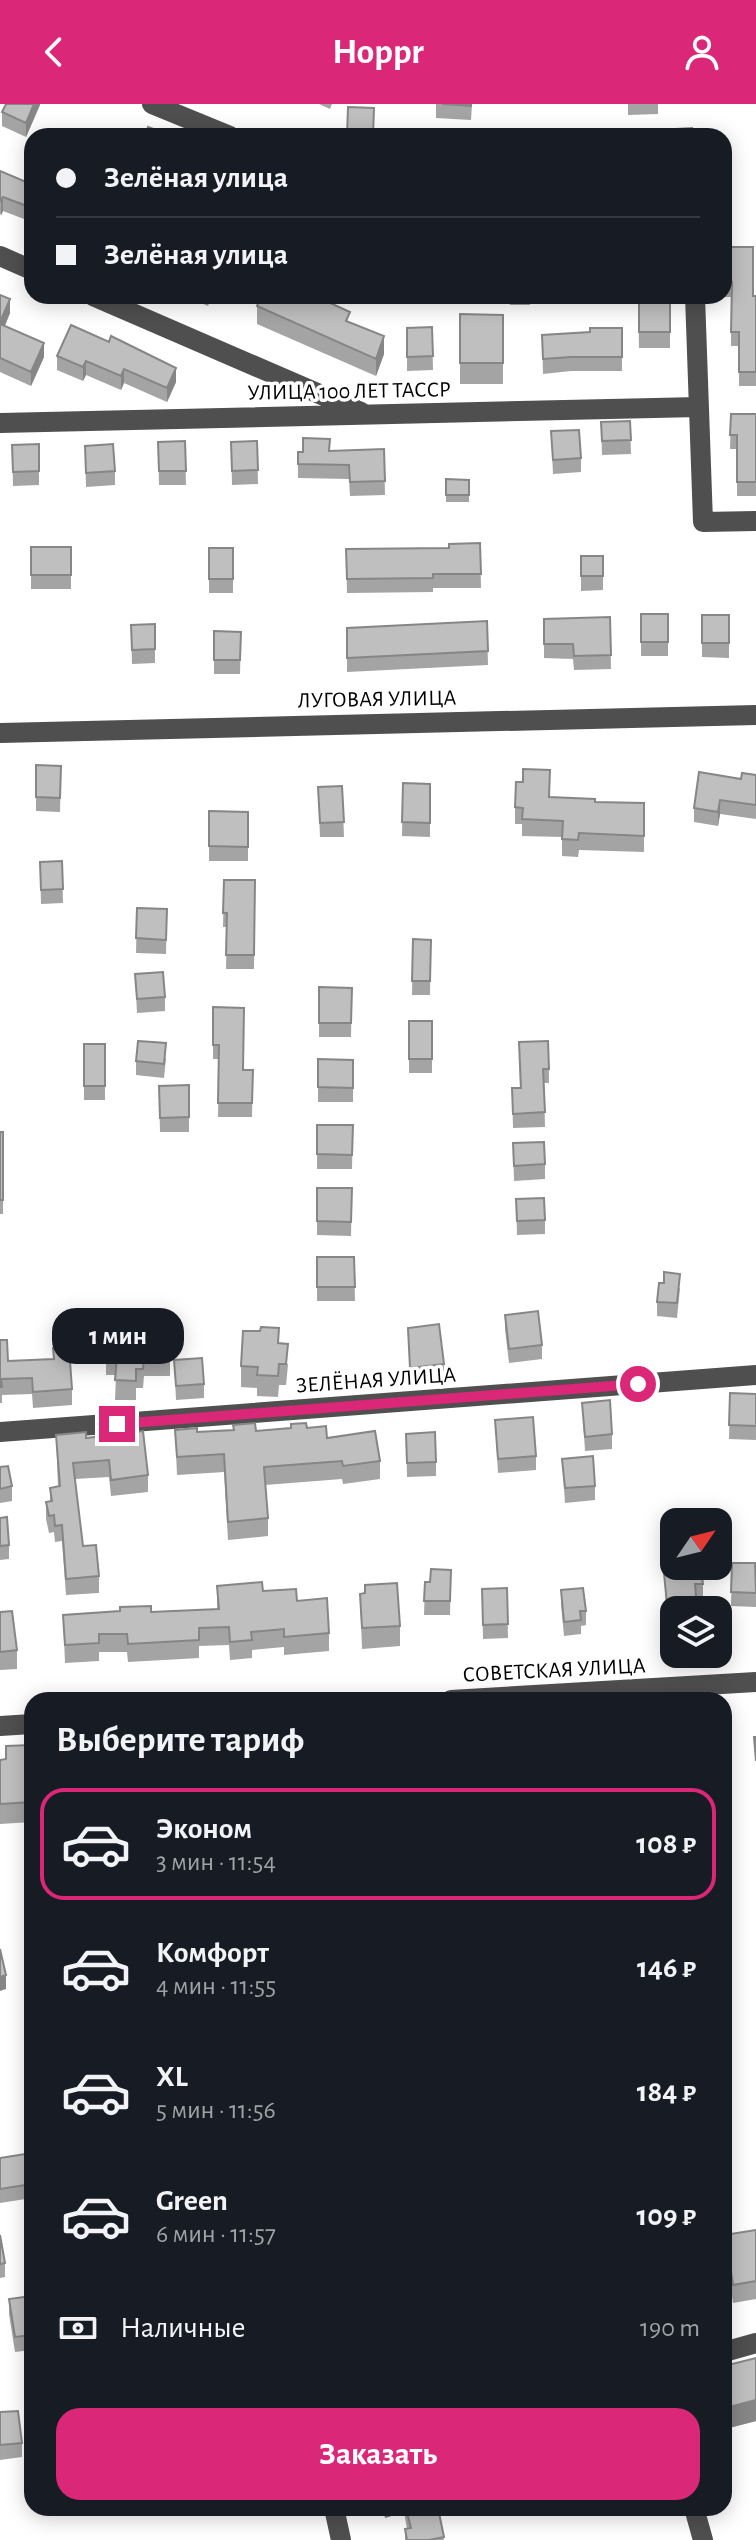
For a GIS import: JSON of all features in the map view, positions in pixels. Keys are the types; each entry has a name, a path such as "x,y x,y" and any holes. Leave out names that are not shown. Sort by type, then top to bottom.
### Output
{"street":[{"path":"152,104 210,128"},
{"path":"0,256 24,266"},
{"path":"112,304 369,415"},
{"path":"695,304 703,522 756,521"},
{"name":"УЛИЦА 100 ЛЕТ ТАССР","path":"0,423 699,407"},
{"name":"ЛУГОВАЯ УЛИЦА","path":"0,733 756,715"},
{"name":"ЗЕЛЁНАЯ УЛИЦА","path":"0,1432 756,1375"},
{"name":"СОВЕТСКАЯ УЛИЦА","path":"587,1692 756,1682"},
{"path":"0,1726 24,1724"},
{"path":"732,2350 756,2343"},
{"path":"336,2516 341,2540"},
{"path":"696,2516 703,2540"}],"building":[{"path":"6,104 34,104 26,123 2,112"},
{"path":"348,107 374,108 373,128 347,128"},
{"path":"0,171 24,181 24,205 3,197 0,201"},
{"path":"732,247 753,247 756,372 739,372 739,332 731,332"},
{"path":"0,295 10,299 0,322"},
{"path":"332,304 350,312 346,321 384,336 376,359 257,306"},
{"path":"639,304 670,304 670,332 639,332"},
{"path":"460,314 503,315 503,363 460,363"},
{"path":"0,324 44,343 31,372 0,358"},
{"path":"71,325 109,342 111,336 176,368 167,388 124,369 121,376 86,361 83,367 57,356"},
{"path":"432,327 433,356 407,357 407,328"},
{"path":"590,328 622,328 622,357 543,359 542,335 590,332"},
{"path":"731,414 756,414 756,482 737,482 737,435 730,435"},
{"path":"630,421 631,440 602,441 601,422"},
{"path":"579,430 581,458 553,460 551,431"},
{"path":"303,438 330,439 329,451 384,449 385,481 350,482 349,465 298,464 298,452 303,452"},
{"path":"185,441 186,471 159,471 158,442"},
{"path":"257,441 258,470 232,471 231,442"},
{"path":"39,444 39,471 13,472 12,445"},
{"path":"113,444 115,471 86,473 85,446"},
{"path":"446,479 469,480 469,495 446,495"},
{"path":"480,543 481,574 347,579 346,549 449,548 449,544"},
{"path":"31,547 71,547 71,575 31,575"},
{"path":"209,548 233,548 233,579 209,579"},
{"path":"581,556 603,556 603,576 581,576"},
{"path":"641,614 668,614 668,642 641,642"},
{"path":"702,615 729,615 729,643 702,643"},
{"path":"610,617 611,655 574,656 573,644 544,644 544,619"},
{"path":"487,621 488,651 347,658 347,628"},
{"path":"155,624 155,649 132,650 131,625"},
{"path":"214,631 241,632 240,660 214,660"},
{"path":"36,765 61,766 60,798 36,797"},
{"path":"523,769 550,770 549,797 644,803 644,836 579,833 578,840 562,839 563,821 522,819 523,808 515,807 516,782 523,782"},
{"path":"699,772 741,779 742,773 756,775 756,805 720,800 718,812 694,808"},
{"path":"403,783 430,784 430,823 402,822"},
{"path":"342,786 344,822 320,823 318,787"},
{"path":"209,811 248,812 248,847 209,846"},
{"path":"62,861 63,889 41,890 40,862"},
{"path":"224,880 255,880 254,955 226,955"},
{"path":"137,908 167,909 166,940 136,938"},
{"path":"413,939 431,940 430,981 412,981"},
{"path":"163,972 165,997 137,999 135,974"},
{"path":"319,987 352,988 351,1023 319,1023"},
{"path":"213,1007 244,1008 243,1070 253,1070 252,1103 218,1103 219,1045 213,1045"},
{"path":"409,1021 432,1021 432,1059 409,1059"},
{"path":"138,1041 166,1043 164,1064 136,1061"},
{"path":"548,1041 549,1069 543,1069 545,1112 513,1114 512,1088 521,1088 519,1042"},
{"path":"84,1044 105,1044 105,1086 84,1086"},
{"path":"318,1059 353,1060 353,1088 318,1087"},
{"path":"189,1085 189,1117 160,1118 159,1086"},
{"path":"317,1125 353,1125 352,1155 317,1154"},
{"path":"0,1132 3,1132 3,1200 0,1200"},
{"path":"544,1142 545,1164 514,1166 513,1143"},
{"path":"317,1188 352,1188 351,1222 317,1221"},
{"path":"544,1198 545,1220 517,1221 516,1199"},
{"path":"317,1257 354,1257 355,1287 317,1287"},
{"path":"664,1272 680,1274 677,1303 657,1302 659,1283 664,1283"},
{"path":"538,1311 542,1345 509,1349 505,1315"},
{"path":"439,1324 444,1364 410,1368 408,1328"},
{"path":"114,1325 170,1326 170,1357 144,1357 143,1369 136,1369 136,1381 115,1380 117,1356 106,1356 106,1339 114,1339"},
{"path":"261,1327 279,1328 278,1343 288,1344 286,1364 279,1364 278,1376 257,1375 258,1367 241,1366 243,1331 260,1331"},
{"path":"0,1340 7,1340 8,1361 54,1359 53,1348 69,1347 72,1389 33,1392 32,1378 1,1379 0,1387"},
{"path":"202,1358 204,1384 176,1386 174,1360"},
{"path":"730,1393 756,1394 756,1426 729,1425"},
{"path":"610,1400 612,1434 585,1437 582,1403"},
{"path":"533,1417 536,1456 498,1459 495,1420"},
{"path":"255,1423 256,1431 291,1428 291,1424 306,1423 307,1428 326,1426 327,1438 375,1431 380,1461 343,1466 342,1461 264,1467 268,1518 228,1522 224,1454 177,1457 175,1430 234,1430 233,1425"},
{"path":"143,1431 148,1475 111,1480 109,1460 73,1463 83,1546 96,1545 99,1576 66,1579 62,1525 55,1526 54,1515 49,1516 46,1502 52,1501 50,1488 60,1486 56,1435 86,1432 86,1438"},
{"path":"435,1432 436,1462 407,1463 406,1434"},
{"path":"593,1456 595,1486 565,1488 562,1459"},
{"path":"8,1466 12,1486 0,1489 0,1467"},
{"path":"7,1517 9,1545 0,1546 0,1518"},
{"path":"732,1563 755,1563 756,1593 731,1592"},
{"path":"431,1569 451,1570 450,1601 424,1601 425,1582 430,1582"},
{"path":"665,1580 702,1580 703,1584 695,1584 696,1596 666,1596"},
{"path":"262,1582 263,1591 296,1589 297,1601 327,1598 329,1633 284,1637 284,1629 251,1632 252,1640 230,1642 229,1627 199,1628 199,1640 128,1644 127,1634 99,1634 99,1643 65,1645 63,1615 120,1611 120,1607 151,1606 151,1612 219,1609 217,1586"},
{"path":"397,1583 400,1626 362,1628 360,1594 365,1593 365,1585"},
{"path":"507,1588 508,1624 483,1625 482,1589"},
{"path":"583,1588 586,1611 580,1611 581,1620 564,1622 561,1590"},
{"path":"12,1611 17,1650 0,1652 0,1612"},
{"path":"24,1745 24,1802 0,1804 0,1760 6,1759 6,1746"},
{"path":"0,1949 6,1975 0,1977"},
{"path":"24,2154 24,2185 0,2189 0,2158"},
{"path":"756,2230 756,2281 733,2285 732,2234"},
{"path":"0,2235 5,2263 0,2264"},
{"path":"24,2297 24,2336 15,2337 9,2299"},
{"path":"756,2358 756,2400 732,2406 732,2364"},
{"path":"18,2411 22,2443 0,2445 0,2412"},
{"path":"408,2516 440,2516 444,2537 407,2540 405,2529 411,2528"}],"route":[{"path":"117,1424 638,1384"}]}
